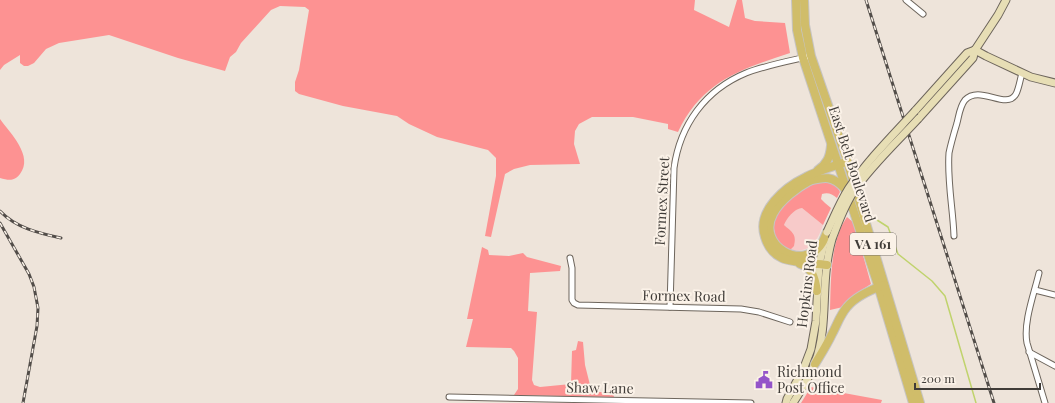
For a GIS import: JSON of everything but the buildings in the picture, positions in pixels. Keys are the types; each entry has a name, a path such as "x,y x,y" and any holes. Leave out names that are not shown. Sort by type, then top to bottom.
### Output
{"main road":[{"name":"East Belt Boulevard","path":"796,0 797,30 848,162 913,403"},
{"name":"East Belt Boulevard","path":"804,0 807,57 831,142 882,286 920,403"},
{"name":"Hopkins Road","path":"786,403 803,370 811,349 816,321 817,291 823,264 843,211 853,192 874,166 973,58 976,50 1006,0"},
{"name":"Hopkins Road","path":"793,403 804,386 818,356 823,327 826,272 823,264 822,251 827,232 841,201 871,159 967,53 976,50"},
{"path":"976,50 1031,77 1055,83"},
{"path":"827,232 821,244 812,253 796,256 790,255 778,248 773,241 770,234 770,220 777,208 828,160 831,142"},
{"path":"823,264 783,259 774,254 763,233 763,222 768,208 782,193 797,181 813,178 848,162"},
{"path":"809,178 832,178 848,192"},
{"path":"788,260 808,268 814,276 817,291"},
{"path":"815,364 826,348 846,307 866,292 882,286"}],"street":[{"path":"906,0 923,14"},
{"name":"Formex Street","path":"670,307 674,168 678,147 686,126 707,99 731,80 758,69 807,57"},
{"path":"954,236 949,170 950,152 961,107 965,100 976,94 1003,100 1012,98 1017,92 1022,73"},
{"name":"Formex Road","path":"570,258 572,268 572,297 573,302 576,304 741,309 759,312 790,322"},
{"path":"1040,273 1026,326 1025,336 1045,403"},
{"path":"1035,290 1055,295"},
{"path":"1029,352 1055,366"},
{"name":"Shaw Lane","path":"449,397 751,403"}],"shaded area":[{"path":"0,0 695,0 694,10 729,27 737,0 742,0 745,18 755,21 785,23 790,53 755,65 725,79 699,100 678,132 668,129 668,124 633,117 592,117 579,124 575,131 574,144 580,164 530,165 514,169 505,174 491,237 485,236 496,176 496,158 488,150 437,137 409,124 397,116 343,106 299,94 295,91 295,82 299,70 309,10 305,7 280,6 271,10 241,43 236,52 230,57 225,71 178,58 109,35 59,43 46,49 34,63 28,66 24,66 20,63 20,55 4,65 0,70"},
{"path":"0,119 19,145 24,160 24,167 18,177 8,180 0,178"},
{"path":"822,181 837,187 840,192 837,198 830,194 822,194 821,199 831,208 823,225 802,208 791,214 784,225 793,234 795,242 791,249 787,249 778,243 775,235 773,223 778,212 792,197 813,184"},
{"path":"802,208 823,225 821,231 815,242 806,249 787,249 793,233 784,225 791,214"},
{"path":"847,217 854,223 871,284 857,293 843,307 830,310 831,274 834,249 841,227"},
{"path":"482,247 488,250 489,255 509,256 523,253 527,257 561,266 560,271 530,273 528,311 537,312 532,380 534,385 540,387 571,384 572,351 576,350 578,341 583,342 585,365 590,385 596,392 613,392 614,397 514,395 518,389 518,358 511,348 466,347 473,319 467,319"},
{"path":"811,387 882,400 881,403 801,403"}],"waterway":[{"path":"877,220 888,227 898,254 932,281 945,296 976,403"}],"railway":[{"path":"866,0 994,403"},
{"path":"0,211 6,217 21,226 36,232 61,238"},
{"path":"0,223 29,274 34,287 38,308 37,326 23,403"}],"place":[{"name":"Richmond Post Office","path":"764,380"}]}
